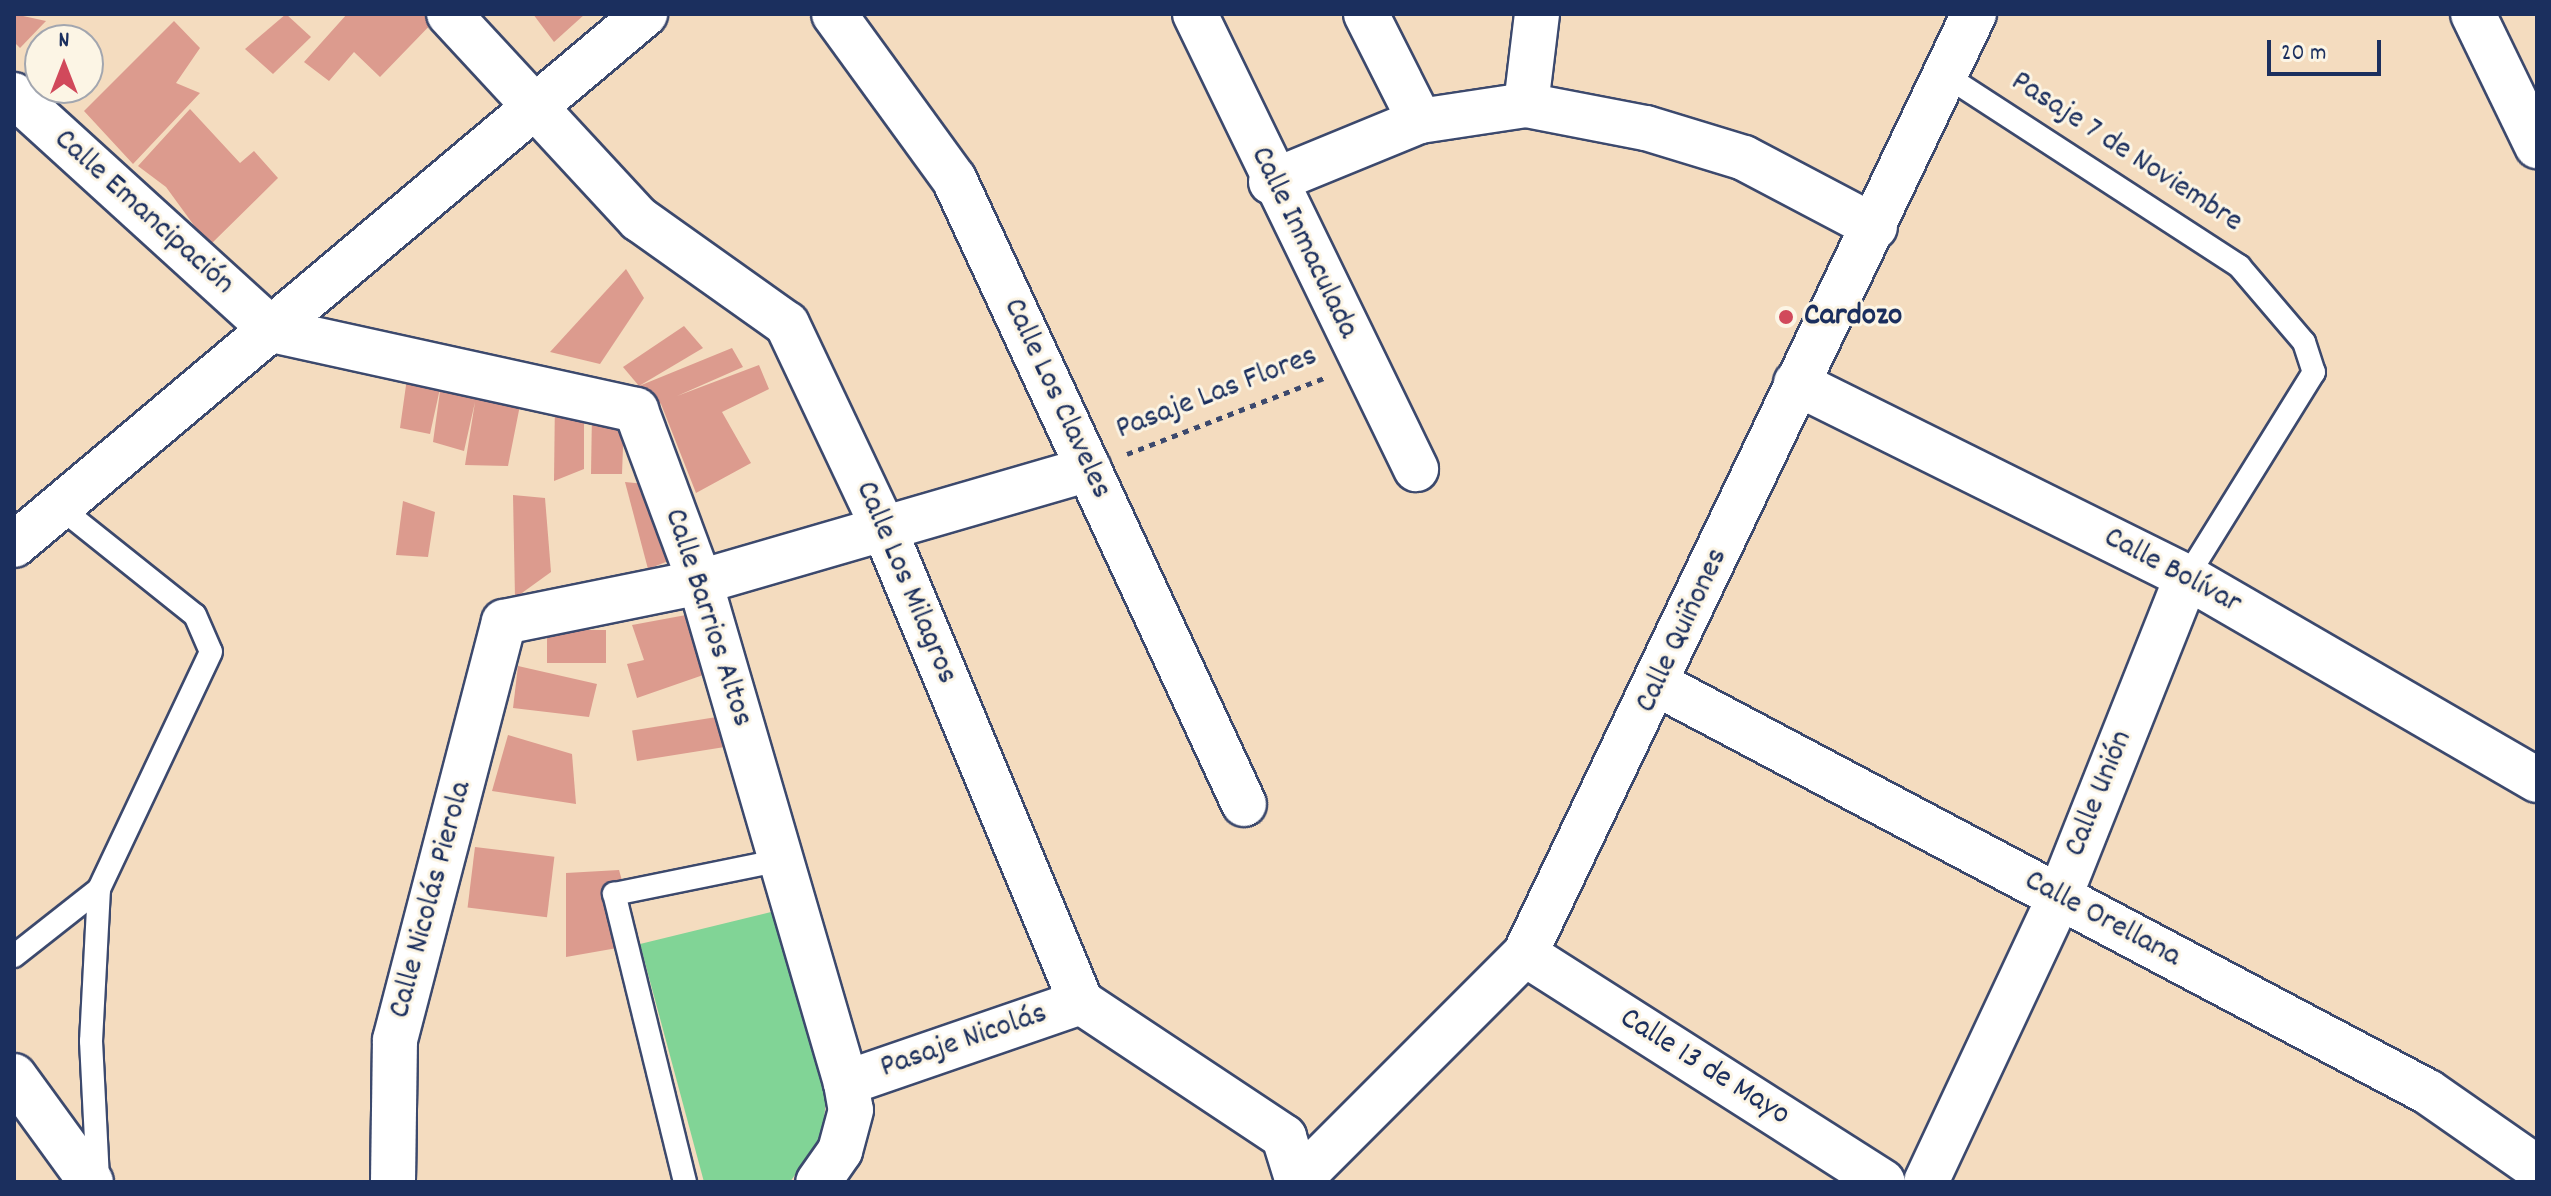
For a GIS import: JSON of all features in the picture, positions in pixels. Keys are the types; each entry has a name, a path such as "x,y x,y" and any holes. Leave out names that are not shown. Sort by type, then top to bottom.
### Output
{"street":[{"name":"Calle Los Milagros","path":"449,14 639,219 787,324 885,531 1081,1002"},
{"path":"14,545 57,505 272,330 645,14"},
{"name":"Calle Los Claveles","path":"834,14 954,179 1244,804"},
{"name":"Calle Inmaculada","path":"1195,14 1271,182 1416,469"},
{"path":"1366,14 1420,121"},
{"path":"1526,105 1537,14"},
{"name":"Calle Quiñones","path":"1298,1182 1525,954 1659,685 1796,383 1875,227 1974,14"},
{"path":"2473,14 2537,146"},
{"name":"Calle Emancipación","path":"14,95 272,330"},
{"path":"1271,182 1420,121 1526,105 1646,128 1744,158 1875,227"},
{"name":"Calle Barrios Altos","path":"272,330 636,410 700,582 846,1083 851,1110 840,1151 818,1182"},
{"name":"Calle Bolívar","path":"1796,383 2187,577 2537,780"},
{"path":"700,582 885,531 1089,469"},
{"name":"Calle Unión","path":"1926,1182 2059,898 2187,577"},
{"name":"Calle Nicolás Pierola","path":"393,1182 395,1040 504,622 700,582"},
{"name":"Calle Orellana","path":"1659,685 2428,1092 2537,1168"},
{"name":"Calle 13 de Mayo","path":"1525,954 1883,1182"},
{"path":"1081,1002 1284,1137 1298,1182"},
{"name":"Pasaje Nicolás","path":"846,1083 1081,1002"},
{"path":"14,1076 91,1182"}],"lane":[{"name":"Pasaje 7 de Noviembre","path":"1945,75 2239,266 2304,342 2314,372 2187,577"},
{"path":"57,505 195,615 211,652 99,889 91,1041 98,1182"},
{"path":"685,1182 614,894 781,860"},
{"path":"14,956 99,889"}],"path":[{"name":"Pasaje Las Flores","path":"1089,469 1362,363"}],"green space":[{"path":"775,911 827,1092 822,1136 790,1182 704,1182 640,944"}],"building":[{"path":"14,14 46,21 43,24 24,24 24,44 20,48 14,42"},
{"path":"286,14 311,37 273,74 245,49"},
{"path":"347,14 439,16 380,77 354,52 329,81 304,62"},
{"path":"533,14 585,14 554,42"},
{"path":"174,21 200,48 176,83 200,93 133,164 84,111 91,104 104,104 104,91"},
{"path":"190,109 240,163 254,151 278,178 209,246 166,187 138,166"},
{"path":"626,269 644,298 600,364 550,352"},
{"path":"684,326 703,348 639,386 623,367"},
{"path":"732,348 743,367 677,396 759,365 769,389 722,412 751,463 696,493 661,404 639,386"},
{"path":"408,371 523,390 508,466 465,465 475,402 464,451 433,442 441,384 430,434 400,428"},
{"path":"555,397 584,407 584,469 554,481"},
{"path":"592,413 624,420 622,474 591,474"},
{"path":"625,482 645,484 676,558 648,569"},
{"path":"513,495 545,498 551,572 515,598"},
{"path":"403,501 435,512 428,557 396,555"},
{"path":"686,615 709,673 637,698 627,664 644,660 632,625"},
{"path":"547,630 606,630 606,663 547,663"},
{"path":"518,666 597,684 589,717 513,708"},
{"path":"723,716 728,747 637,761 632,730"},
{"path":"508,735 572,754 576,804 492,791"},
{"path":"475,847 554,857 547,917 468,908"},
{"path":"619,870 640,944 566,957 566,873"}],"place":[{"name":"Cardozo","path":"1786,317"}]}
